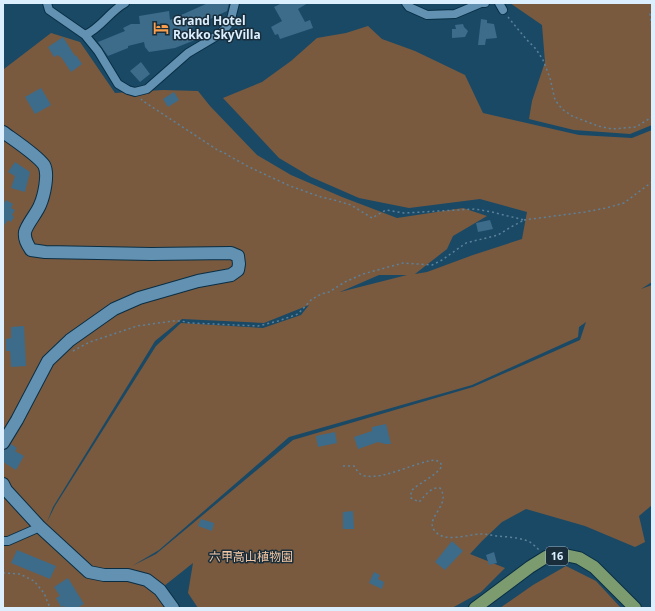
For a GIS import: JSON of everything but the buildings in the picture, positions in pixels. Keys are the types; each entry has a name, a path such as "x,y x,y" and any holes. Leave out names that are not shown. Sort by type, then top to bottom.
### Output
{"main road":[{"name":"16","path":"475,608 530,567 546,557 565,555 579,558 594,567 635,608"}],"street":[{"path":"47,3 49,10 86,35 98,51 118,84 128,90 136,92 146,89 188,53 220,34 230,23 235,3"},
{"path":"86,35 93,32 118,7 125,3"},
{"path":"406,3 409,7 427,15 455,14 481,3 485,3"},
{"path":"3,132 39,160 45,167 46,183 40,205 25,232 26,241 30,250 45,252 151,254 231,253 238,256 239,264 238,270 231,275 198,280 140,298 114,309 70,340 48,361 17,420 3,443"},
{"path":"3,484 6,490 40,527 89,572 104,575 128,575 147,580 160,590 173,608"},
{"path":"3,541 8,541 40,527"}],"path":[{"path":"501,6 526,39 536,49 543,60 550,78 555,100 562,109 572,116 598,126 612,129 636,127 652,117"},
{"path":"652,9 650,14 652,28"},
{"path":"136,92 143,101 219,151 232,156 249,167 290,186 321,197 351,205 372,218 386,210 404,213 475,209 524,220"},
{"path":"69,354 90,342 137,326 182,321 190,323 258,326 278,321 298,314 311,300 363,274 403,262 432,265 442,260 466,243 498,235 524,220 592,211 624,204 652,182"},
{"path":"343,466 354,466 358,472 364,476 375,476 436,460 440,462 442,466 439,470 414,488 411,492 411,498 420,502 427,493 436,488 440,488 443,493 443,500 435,514 432,524 434,530 438,534 444,537 456,538 482,534 515,538 531,542 546,557"},
{"path":"3,573 20,574 34,581 44,594 50,608"}],"green space":[{"path":"510,3 652,3 652,125 630,134 574,130 529,119 532,101 545,62 542,25"},
{"name":"六甲高山植物園","path":"368,26 382,39 415,51 465,75 483,113 579,135 632,138 652,130 652,282 641,289 652,285 652,505 639,516 645,542 635,547 585,526 526,509 502,522 470,554 505,568 481,592 452,608 198,608 188,593 193,563 164,586 164,608 3,608 4,69 51,33 80,42 115,93 163,90 198,91 210,106 257,155 291,175 342,197 397,218 463,208 487,216 453,236 447,249 415,274 427,272 522,239 527,212 480,199 409,208 359,198 311,177 279,158 223,98 262,82 291,61 317,38 346,33","holes":["379,275 407,275 340,292","309,305 301,315 263,328 181,323 156,346 55,506 47,522 53,507 155,341 182,319 264,323","586,322 580,340 473,387 293,440 156,554 132,566 159,550 289,437 472,385 578,337 579,327","46,525 94,568 85,572"]},
{"path":"566,566 596,581 621,608 500,608 533,585"}],"place":[{"name":"Grand Hotel Rokko SkyVilla","path":"161,28"}]}
